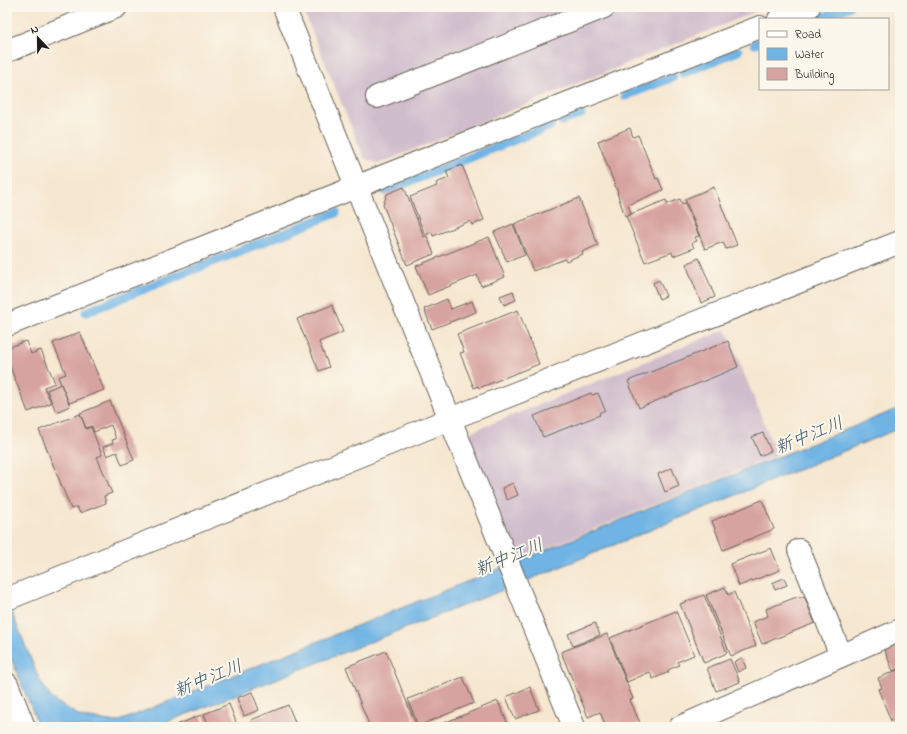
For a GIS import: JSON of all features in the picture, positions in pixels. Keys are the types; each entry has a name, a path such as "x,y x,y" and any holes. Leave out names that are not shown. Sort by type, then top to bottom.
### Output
{"street":[{"path":"7,51 116,7"},
{"path":"284,7 574,727"},
{"path":"377,97 604,7"},
{"path":"782,18 809,7"},
{"path":"7,325 356,188 759,26"},
{"path":"8,598 450,419 900,242"},
{"path":"798,550 841,656"},
{"path":"680,727 900,630"},
{"path":"7,684 24,727"}],"shaded area":[{"path":"302,7 767,7 378,164 364,158"},
{"path":"726,329 777,455 517,560 468,439 471,432"}],"water":[{"path":"900,408 900,428 531,579 154,727 39,727 7,648 7,601 40,681 52,699 81,717 117,722"}],"building":[{"path":"630,128 633,137 638,135 656,179 658,178 663,190 628,205 631,213 625,216 618,193 598,141"},
{"path":"462,165 484,220 472,225 470,221 433,236 432,232 425,235 410,197 437,186 436,183 449,178 446,171"},
{"path":"404,187 424,237 427,236 434,254 407,265 383,205 387,194"},
{"path":"714,187 737,245 726,249 723,242 705,249 685,199"},
{"path":"579,198 598,245 582,252 583,254 566,261 565,259 533,271 514,224"},
{"path":"680,199 682,204 685,203 699,236 695,237 697,241 692,243 694,248 673,256 672,252 645,262 626,216 666,200 667,204"},
{"path":"513,224 525,255 507,262 494,232"},
{"path":"489,237 505,277 481,286 477,275 428,295 416,266"},
{"path":"699,258 715,297 701,303 686,264"},
{"path":"659,280 666,296 659,299 653,283"},
{"path":"513,291 516,300 504,305 500,296"},
{"path":"447,299 451,309 472,301 476,312 432,329 424,309"},
{"path":"332,305 343,332 319,342 329,367 319,371 297,319"},
{"path":"518,310 539,364 479,388 478,386 474,388 460,353 464,352 457,334"},
{"path":"80,332 104,390 69,403 58,377 66,374 53,343"},
{"path":"26,341 31,354 41,350 55,383 44,387 51,403 28,412 7,359 7,348"},
{"path":"728,341 738,367 639,408 628,381"},
{"path":"61,384 70,406 56,412 47,390"},
{"path":"591,393 592,395 598,393 605,410 599,413 600,415 543,437 534,416"},
{"path":"110,401 134,460 122,465 117,452 107,456 103,447 113,443 112,440 116,439 111,425 94,432 92,426 86,428 80,413"},
{"path":"80,414 86,429 91,427 102,455 97,457 112,493 104,496 106,503 80,513 77,507 71,509 39,430"},
{"path":"763,433 771,451 760,456 752,437"},
{"path":"672,468 679,486 665,492 658,474"},
{"path":"513,483 518,495 507,500 502,488"},
{"path":"762,500 774,529 723,550 712,521"},
{"path":"771,548 780,570 739,586 730,564"},
{"path":"784,578 787,585 775,590 772,583"},
{"path":"725,587 728,595 734,592 756,646 731,656 706,595"},
{"path":"704,595 727,653 704,663 680,604"},
{"path":"799,596 800,598 804,596 815,623 762,644 753,622 768,616 766,609"},
{"path":"676,611 694,655 677,662 679,665 668,670 669,672 653,679 650,672 627,682 610,638"},
{"path":"595,623 600,635 573,646 568,634"},
{"path":"607,634 633,699 630,700 640,723 630,727 606,727 600,712 588,717 561,652"},
{"path":"900,642 900,668 893,671 884,649"},
{"path":"386,651 417,727 370,727 346,667"},
{"path":"742,658 746,668 738,672 734,662"},
{"path":"730,659 740,682 716,691 707,668"},
{"path":"900,669 900,720 895,722 894,719 891,721 878,689 882,688 878,678"},
{"path":"463,677 474,703 418,726 408,699"},
{"path":"530,687 539,710 515,719 506,697"},
{"path":"252,692 259,710 244,716 237,698"},
{"path":"498,701 509,727 434,727"},
{"path":"229,704 238,727 209,727 204,714"},
{"path":"288,705 297,727 254,727 251,720"},
{"path":"201,715 206,727 172,727"}],"waterway":[{"path":"822,18 849,7"},
{"path":"755,44 759,42"},
{"path":"683,73 738,51"},
{"path":"625,96 673,77"},
{"path":"562,121 581,114"},
{"path":"386,191 550,126"},
{"path":"86,312 336,213"}],"water label":[{"name":"新中江川","path":"809,435"},
{"name":"新中江川","path":"509,557"},
{"name":"新中江川","path":"208,678"}]}
